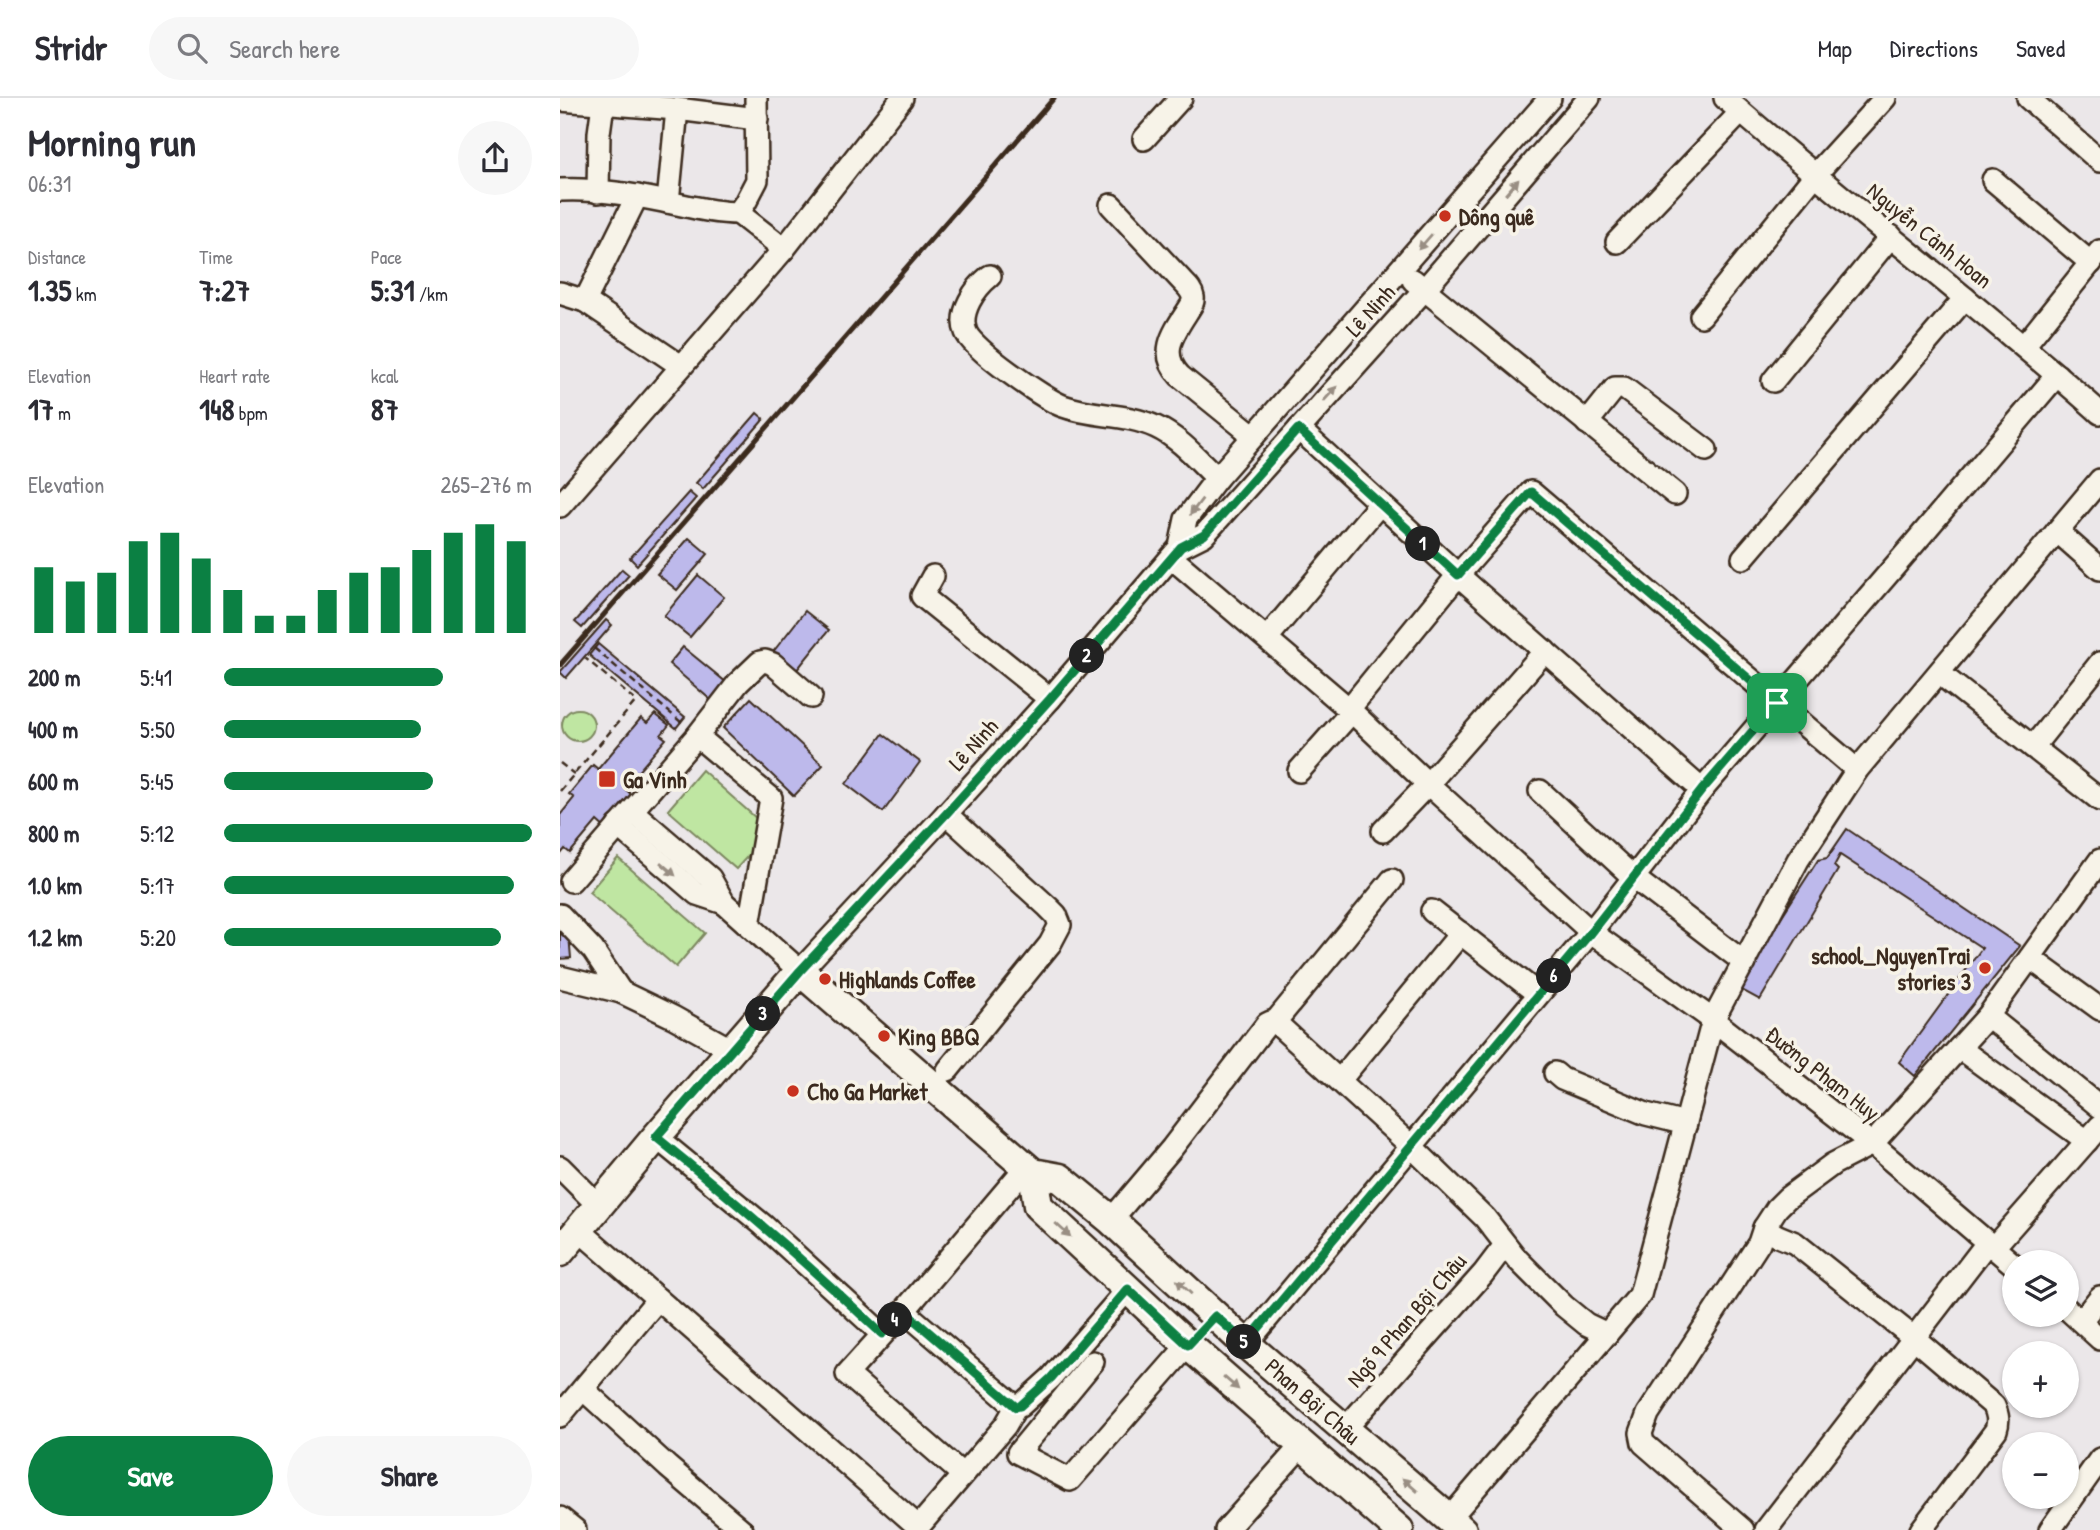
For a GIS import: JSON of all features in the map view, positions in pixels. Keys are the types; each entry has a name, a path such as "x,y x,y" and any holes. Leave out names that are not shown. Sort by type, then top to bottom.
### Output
{"main road":[{"path":"560,1252 800,971"},
{"name":"Phan Bội Châu","path":"800,971 1029,1170 1060,1178 1111,1220 1215,1316 1455,1524"},
{"name":"Phan Bội Châu","path":"1029,1170 1038,1206 1188,1345 1399,1530"},
{"path":"1188,1345 1215,1316"}],"street":[{"path":"1144,139 1181,98"},
{"name":"Lê Ninh","path":"1176,552 1186,519 1217,478 1550,98"},
{"name":"Lê Ninh","path":"800,971 1050,699 1176,552 1204,535 1424,289 1589,98"},
{"path":"1701,316 1815,175 1885,98"},
{"path":"561,502 784,249 898,99"},
{"path":"2031,99 2100,161"},
{"path":"560,100 677,109 756,108 757,180 738,213"},
{"path":"598,192 599,133 603,104"},
{"path":"1617,242 1733,105"},
{"name":"Nguyễn Cảnh Hoan","path":"1733,105 2024,346 2100,413"},
{"path":"668,202 677,109"},
{"path":"1993,180 2095,257 2024,346"},
{"path":"560,190 637,196 720,213 738,213 784,249"},
{"path":"585,301 637,196"},
{"path":"1111,205 1192,295 1191,307 1168,349 1172,368 1254,436"},
{"path":"1773,381 1891,236"},
{"path":"1401,269 1675,494"},
{"path":"990,276 979,287 965,312 963,320 972,341 1012,374 1059,405 1125,416 1158,428 1175,439 1217,478"},
{"path":"560,293 585,301 681,366"},
{"path":"1743,558 1965,298"},
{"path":"1246,1343 1591,932 1702,790 2057,374"},
{"path":"1587,423 1615,388 1623,388 1706,450"},
{"path":"1298,429 1379,505 1702,790"},
{"path":"1455,1524 1640,1295 1713,1020 1798,860 1857,770 2100,480"},
{"path":"1299,771 1347,716 1349,709 1458,575 1531,492 1857,770"},
{"path":"1266,639 1379,505"},
{"path":"2057,531 2100,569"},
{"name":"Đường Phạm Huy","path":"1176,552 1266,639 1349,709 1591,932 1713,1020 1872,1144 2002,1255"},
{"path":"933,576 922,596 1050,699"},
{"path":"1383,831 1545,651"},
{"path":"571,881 738,683 760,662 773,664 811,697"},
{"path":"2033,747 2100,663"},
{"path":"1939,673 2100,800"},
{"path":"696,736 771,798 749,925"},
{"path":"1540,790 1634,878 1745,963"},
{"path":"946,814 1048,907 1056,915 1060,925 1050,944 948,1070"},
{"path":"625,819 697,894 723,903 800,971"},
{"path":"1743,1530 1643,1443 1641,1433 1648,1414 1759,1243 1777,1208 1833,1164 1872,1144 1988,1016 2030,958 2094,883 2100,860"},
{"path":"1275,1022 1392,880"},
{"path":"1432,911 1538,994"},
{"path":"560,915 593,950 621,992"},
{"path":"1340,1080 1461,933"},
{"path":"2030,958 2100,1009"},
{"path":"560,977 621,992 732,1049"},
{"path":"1988,1016 2100,1107"},
{"path":"1111,1220 1172,1148 1271,1021 1411,1146 1485,1218 1517,1259 1564,1306 1587,1324 1607,1334"},
{"path":"1766,1530 1914,1338 1990,1245 2093,1133 1959,1048"},
{"path":"1555,1073 1562,1079 1646,1114 1686,1124"},
{"path":"656,1137 745,1209 882,1334"},
{"path":"560,1167 599,1206"},
{"path":"962,1474 847,1374 1029,1170"},
{"path":"1765,1228 1795,1243 1994,1406 1999,1423 1996,1430 1921,1530"},
{"path":"579,1230 913,1522 920,1525 1005,1426 1016,1407 1051,1378 1128,1289"},
{"name":"Ngõ 9 Phan Bội Châu","path":"1345,1429 1506,1245"},
{"path":"2079,1312 2100,1297"},
{"path":"560,1416 658,1299"},
{"path":"904,1311 1016,1407"},
{"path":"2079,1320 2100,1339"},
{"path":"1093,1362 1018,1453 1070,1480 1188,1345"},
{"path":"583,1388 668,1467 742,1530"},
{"path":"1226,1530 1303,1446"},
{"path":"2050,1530 2098,1465"},
{"path":"560,1518 575,1530"}],"path":[{"path":"594,648 696,736"},
{"path":"560,791 636,701 585,658"},
{"path":"560,763 574,774"}],"green space":[{"path":"578,709 589,714 594,725 589,736 578,741 567,736 562,725 567,714"},
{"path":"702,770 757,819 756,847 736,869 668,810"},
{"path":"618,858 705,933 676,967 589,892"}],"building":[{"path":"757,413 764,419 703,489 696,483"},
{"path":"689,492 696,498 637,565 630,558"},
{"path":"689,538 708,554 677,590 657,574"},
{"path":"622,569 629,575 582,628 575,622"},
{"path":"698,575 724,597 690,637 664,616"},
{"path":"805,611 829,630 796,671 773,652"},
{"path":"606,620 612,625 566,678 560,672"},
{"path":"598,644 685,717 676,728 589,655"},
{"path":"683,647 727,683 712,701 669,664"},
{"path":"751,698 823,765 794,796 723,728"},
{"name":"Ga Vinh","path":"655,714 669,725 661,735 666,739 624,788 633,796 606,829 597,821 570,853 565,849 560,855 560,815 574,798 569,794 593,765 598,769 641,718 647,723"},
{"path":"883,734 920,762 883,812 846,784"},
{"name":"school_NguyenTrai stories 3","path":"1847,829 2020,946 1915,1076 1899,1062 1982,948 1840,855 1834,866 1838,870 1760,1000 1736,987 1818,860 1827,858"},
{"path":"568,923 571,958 560,959 560,924"}],"railway":[{"path":"560,665 1054,98"}],"place":[{"name":"Dông quê","path":"1445,216"},
{"name":"Ga Vinh","path":"607,779"},
{"name":"school_NguyenTrai stories 3","path":"1985,968"},
{"name":"Highlands Coffee","path":"825,979"},
{"name":"King BBQ","path":"884,1036"},
{"name":"Cho Ga Market","path":"793,1091"}],"route":[{"path":"1298,429 1458,575 1531,492 1777,703 1702,790 1591,932 1246,1343 1215,1316 1188,1345 1128,1289 1051,1378 1016,1407 904,1311 882,1334 763,1225 656,1137 800,971 1050,699 1181,547 1204,535 1298,429"}]}
